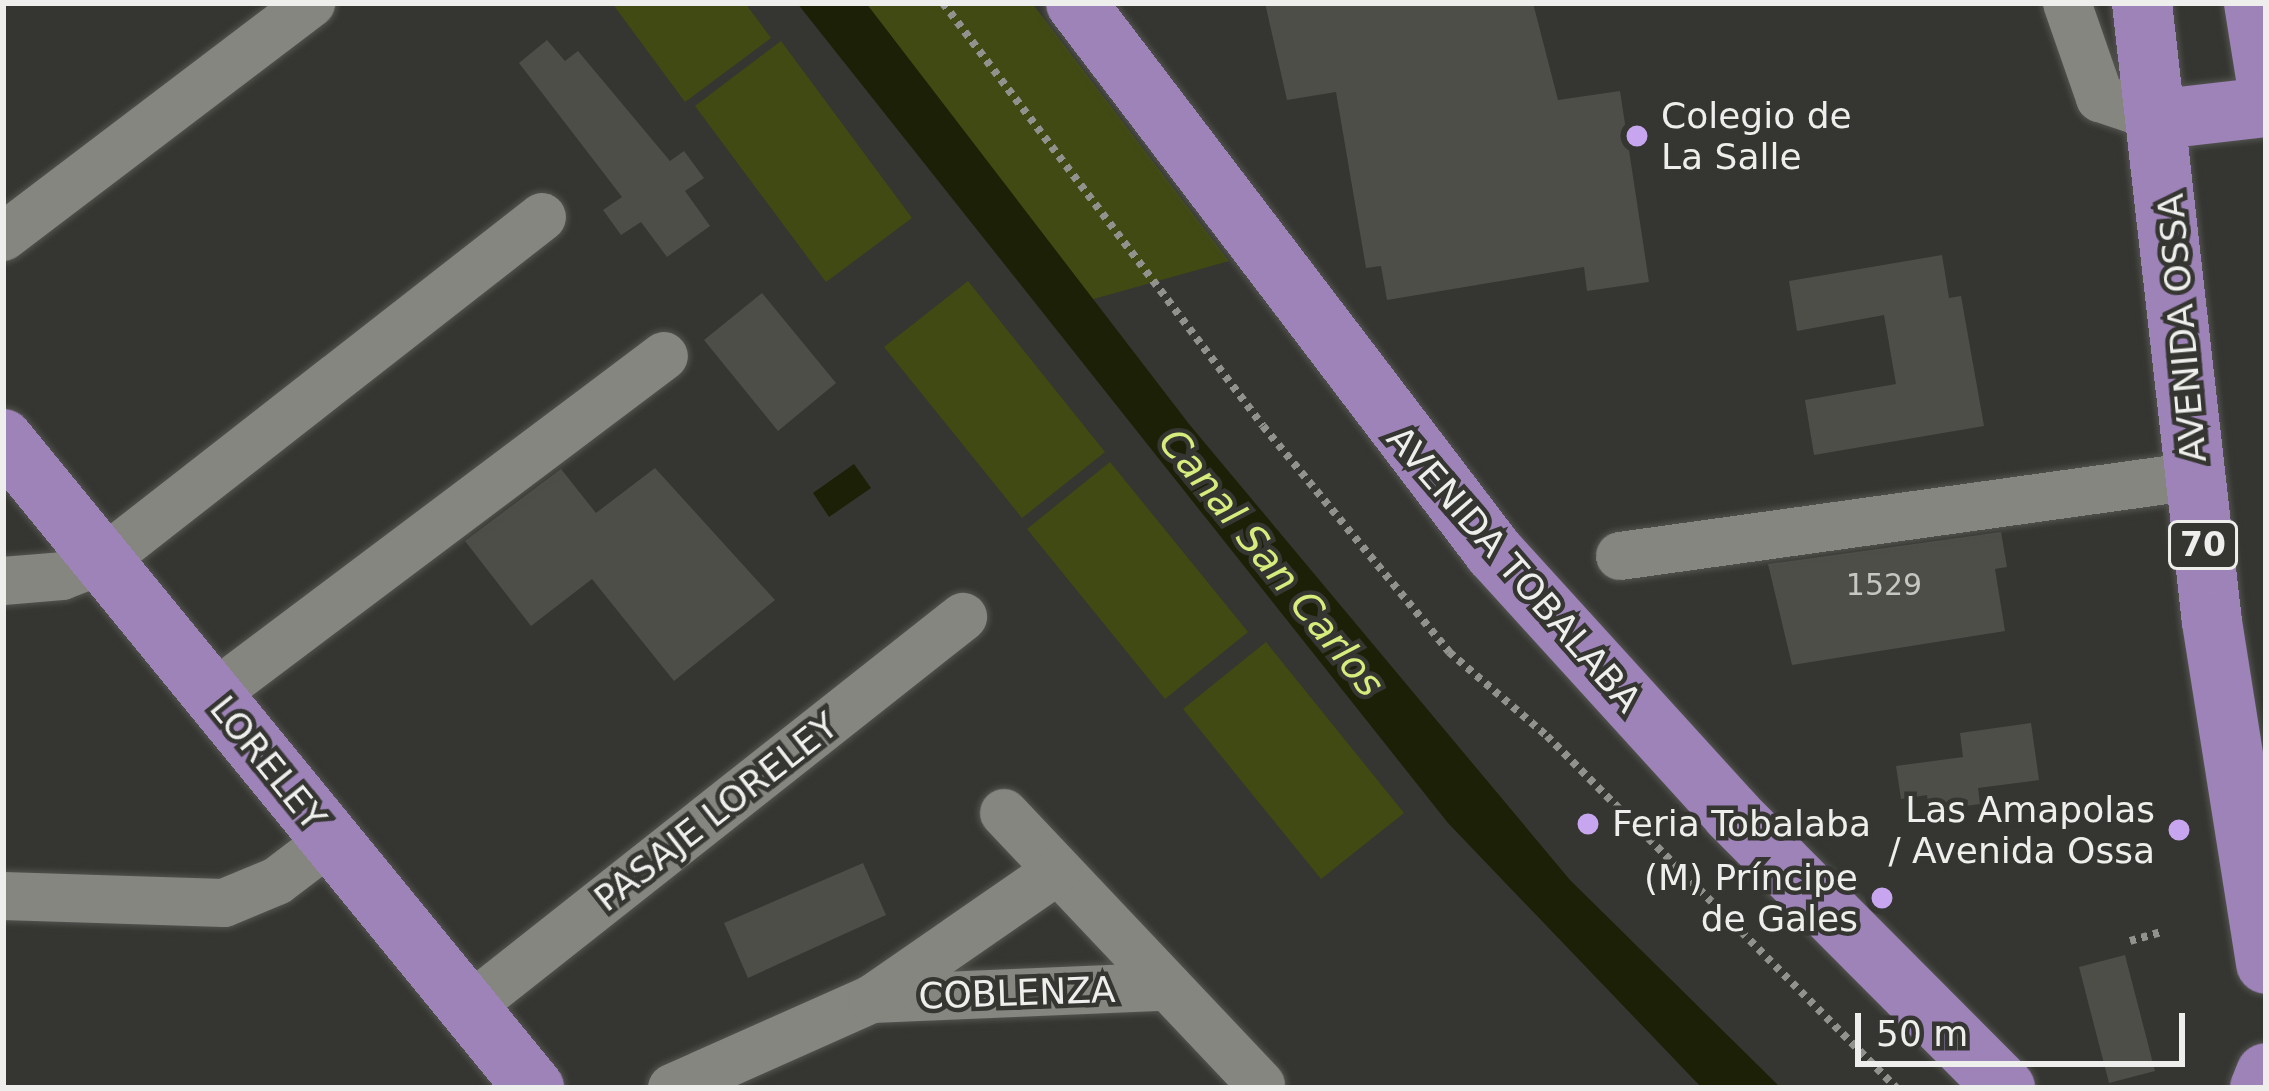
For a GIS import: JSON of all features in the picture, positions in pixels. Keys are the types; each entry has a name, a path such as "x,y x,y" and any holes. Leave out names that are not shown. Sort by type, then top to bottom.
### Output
{"main road":[{"name":"AVENIDA TOBALABA","path":"1076,3 1494,552 1732,814 2005,1088"},
{"name":"AVENIDA OSSA","path":"2142,3 2162,119 2195,476 2266,964"},
{"path":"2254,3 2266,78"},
{"path":"2162,119 2266,107"},
{"name":"LORELEY","path":"3,439 534,1088"},
{"path":"2260,1088 2266,1073"}],"street":[{"path":"3,237 311,3"},
{"path":"2066,3 2100,98 2162,119"},
{"path":"3,581 62,576 103,560 542,217"},
{"path":"212,695 664,356"},
{"path":"1620,556 2195,476"},
{"name":"PASAJE LORELEY","path":"469,1008 963,617"},
{"name":"COBLENZA","path":"1004,813 1163,987 1261,1084"},
{"path":"3,896 224,903 277,881 331,840"},
{"name":"COBLENZA","path":"672,1088 872,999 1057,872"},
{"name":"COBLENZA","path":"872,999 1163,987"}],"path":[{"path":"944,3 1262,425 1449,652 1547,736 1897,1088"},
{"path":"2130,940 2162,932"}],"green space":[{"path":"612,3 745,3 771,38 685,102"},
{"path":"866,3 1032,3 1229,261 1090,300"},
{"path":"781,41 912,218 826,282 695,106"},
{"path":"968,281 1105,452 1022,518 884,347"},
{"path":"1110,462 1248,632 1165,699 1027,529"},
{"path":"1266,642 1404,813 1321,879 1183,709"}],"water":[{"name":"Canal San Carlos","path":"797,3 866,3 1189,424 1570,880 1781,1088 1702,1088 1448,823"},
{"path":"854,464 871,488 829,517 813,493"}],"building":[{"path":"1265,3 1533,3 1558,100 1620,91 1649,282 1587,291 1584,267 1387,300 1381,266 1366,268 1336,92 1287,100"},
{"path":"547,40 565,61 578,51 670,161 684,151 704,178 685,191 710,226 667,257 641,222 621,235 603,210 622,197 519,63"},
{"path":"1942,255 1949,298 1961,296 1984,426 1814,455 1805,400 1896,384 1884,315 1797,331 1789,281"},
{"path":"762,293 836,383 778,431 704,340"},
{"path":"655,468 775,600 674,681 592,579 531,626 465,541 561,469 596,513"},
{"path":"2001,532 2007,567 1995,569 2005,631 1792,665 1768,564"},
{"path":"2031,723 2039,780 1978,788 1980,804 1929,811 1927,795 1901,799 1896,766 1963,757 1960,733"},
{"path":"863,863 886,915 748,978 724,923"},
{"path":"2125,955 2155,1071 2109,1083 2079,967"}],"place":[{"name":"Colegio de La Salle","path":"1637,136"},
{"name":"Feria Tobalaba","path":"1588,824"},
{"name":"Las Amapolas / Avenida Ossa","path":"2179,830"},
{"name":"(M) Príncipe de Gales","path":"1882,898"}]}
